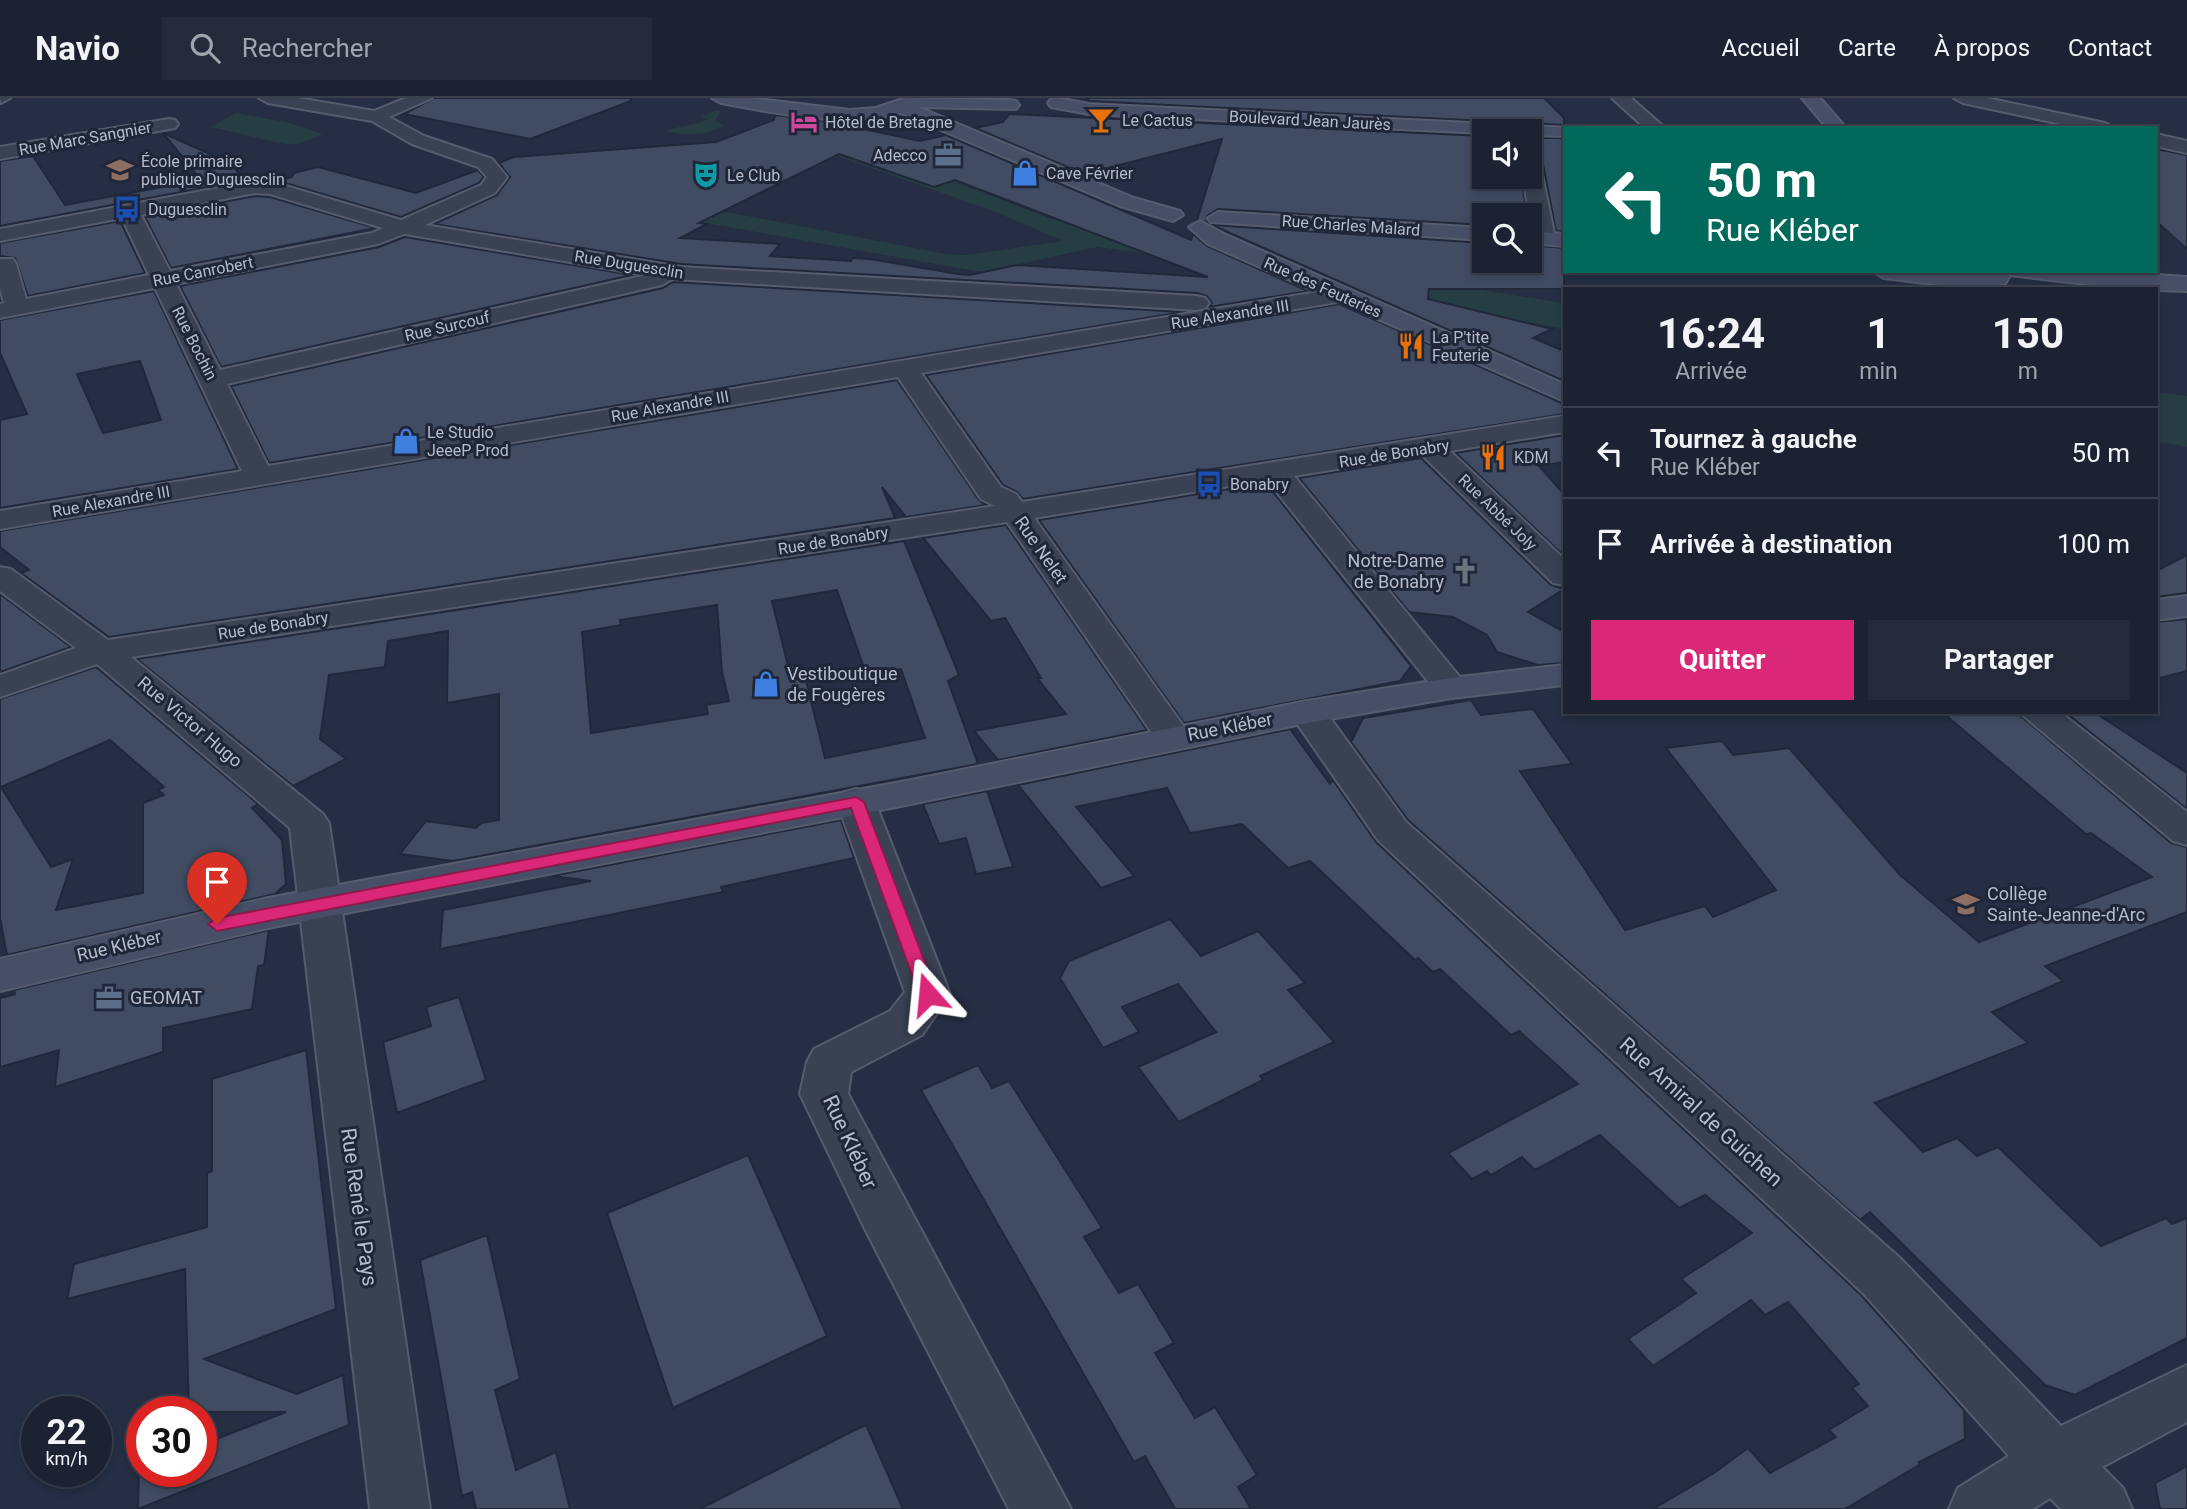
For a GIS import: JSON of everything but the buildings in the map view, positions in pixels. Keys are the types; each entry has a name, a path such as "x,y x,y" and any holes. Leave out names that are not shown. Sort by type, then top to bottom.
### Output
{"main road":[{"path":"721,98 808,113 872,113 943,124"},
{"path":"1811,98 1835,126"},
{"path":"1826,98 1849,126"},
{"path":"1024,106 1057,100"},
{"name":"Boulevard Jean Jaurès","path":"1057,100 1089,109 1472,128"},
{"path":"911,102 943,124 1127,202 1173,215 1198,211 1209,223"},
{"name":"Boulevard Jean Jaurès","path":"872,113 911,102 1472,129"},
{"name":"Boulevard Jean Jaurès","path":"1542,132 1563,133"},
{"name":"Rue Charles Malard","path":"1209,223 1270,219 1472,233"},
{"name":"Rue des Feuteries","path":"1209,223 1216,239 1563,393"},
{"path":"1936,274 1967,281 2005,274 2106,287"},
{"path":"2005,274 2101,287"},
{"path":"2158,288 2164,281 2187,284"},
{"path":"2158,610 2187,606"},
{"name":"Rue Kléber","path":"0,975 268,913 856,802 1307,712 1451,688 1563,675"}],"street":[{"path":"268,98 377,117 423,98"},
{"path":"1621,98 1654,126"},
{"path":"1964,98 2094,126"},
{"name":"Rue Canrobert","path":"9,309 378,237 405,228 488,189 497,177 485,163 418,139 377,117"},
{"name":"Rue Marc Sangnier","path":"0,153 169,124"},
{"path":"2158,140 2187,147"},
{"path":"2161,160 2187,161"},
{"name":"Rue Duguesclin","path":"0,234 264,188 405,228 681,274 1269,307"},
{"path":"1536,189 1546,239"},
{"name":"Rue Bochin","path":"129,211 214,379 258,476"},
{"path":"5,264 9,309"},
{"name":"Rue Surcouf","path":"214,379 681,274"},
{"name":"Rue Alexandre III","path":"0,520 1341,295"},
{"name":"Rue Nelet","path":"904,367 991,493 1006,500 1174,738"},
{"name":"Rue de Bonabry","path":"0,687 102,651 1014,512 1563,424"},
{"name":"Rue Abbé Joly","path":"1431,447 1563,575"},
{"path":"1275,471 1451,688"},
{"name":"Rue Victor Hugo","path":"0,576 135,676 309,823 318,905"},
{"name":"Rue Amiral de Guichen","path":"1307,712 1392,831 1882,1276 1984,1390 2102,1509"},
{"path":"2040,714 2187,832"},
{"name":"Rue Kléber","path":"856,802 928,994 906,1023 830,1062 824,1094 882,1211 1041,1509"},
{"name":"Rue René le Pays","path":"318,905 400,1509"},
{"path":"1979,1509 2056,1460 2187,1392"}],"shaded area":[{"path":"721,111 715,121 725,126 696,134 666,131 709,119 700,117"},
{"path":"236,113 290,123 323,134 297,144 285,144 210,127"},
{"path":"768,122 955,182 1055,220 1202,246 1251,267 1097,247 981,272 526,191 447,226 441,224 443,220 507,190 514,183 521,182 591,195 732,213 946,254 967,255 1063,241 993,211 756,127"},
{"path":"1283,259 1563,303 1563,329 1356,289"},
{"path":"2158,392 2187,396 2187,447 2158,441"}],"place":[{"name":"Le Cactus","path":"1101,120"},
{"name":"Hôtel de Bretagne","path":"804,122"},
{"name":"Adecco","path":"948,155"},
{"name":"École primaire publique Duguesclin","path":"120,170"},
{"name":"Cave Février","path":"1025,173"},
{"name":"Le Club","path":"706,175"},
{"name":"Duguesclin","path":"127,209"},
{"name":"La P'tite Feuterie","path":"1411,346"},
{"name":"Le Studio JeeeP Prod","path":"406,441"},
{"name":"KDM","path":"1493,457"},
{"name":"Bonabry","path":"1209,484"},
{"name":"Notre-Dame de Bonabry","path":"1465,571"},
{"name":"Vestiboutique de Fougères","path":"766,684"},
{"name":"Collège Sainte-Jeanne-d'Arc","path":"1966,904"},
{"name":"GEOMAT","path":"109,998"}],"route":[{"path":"217,924 856,802 914,950 928,994"}]}
